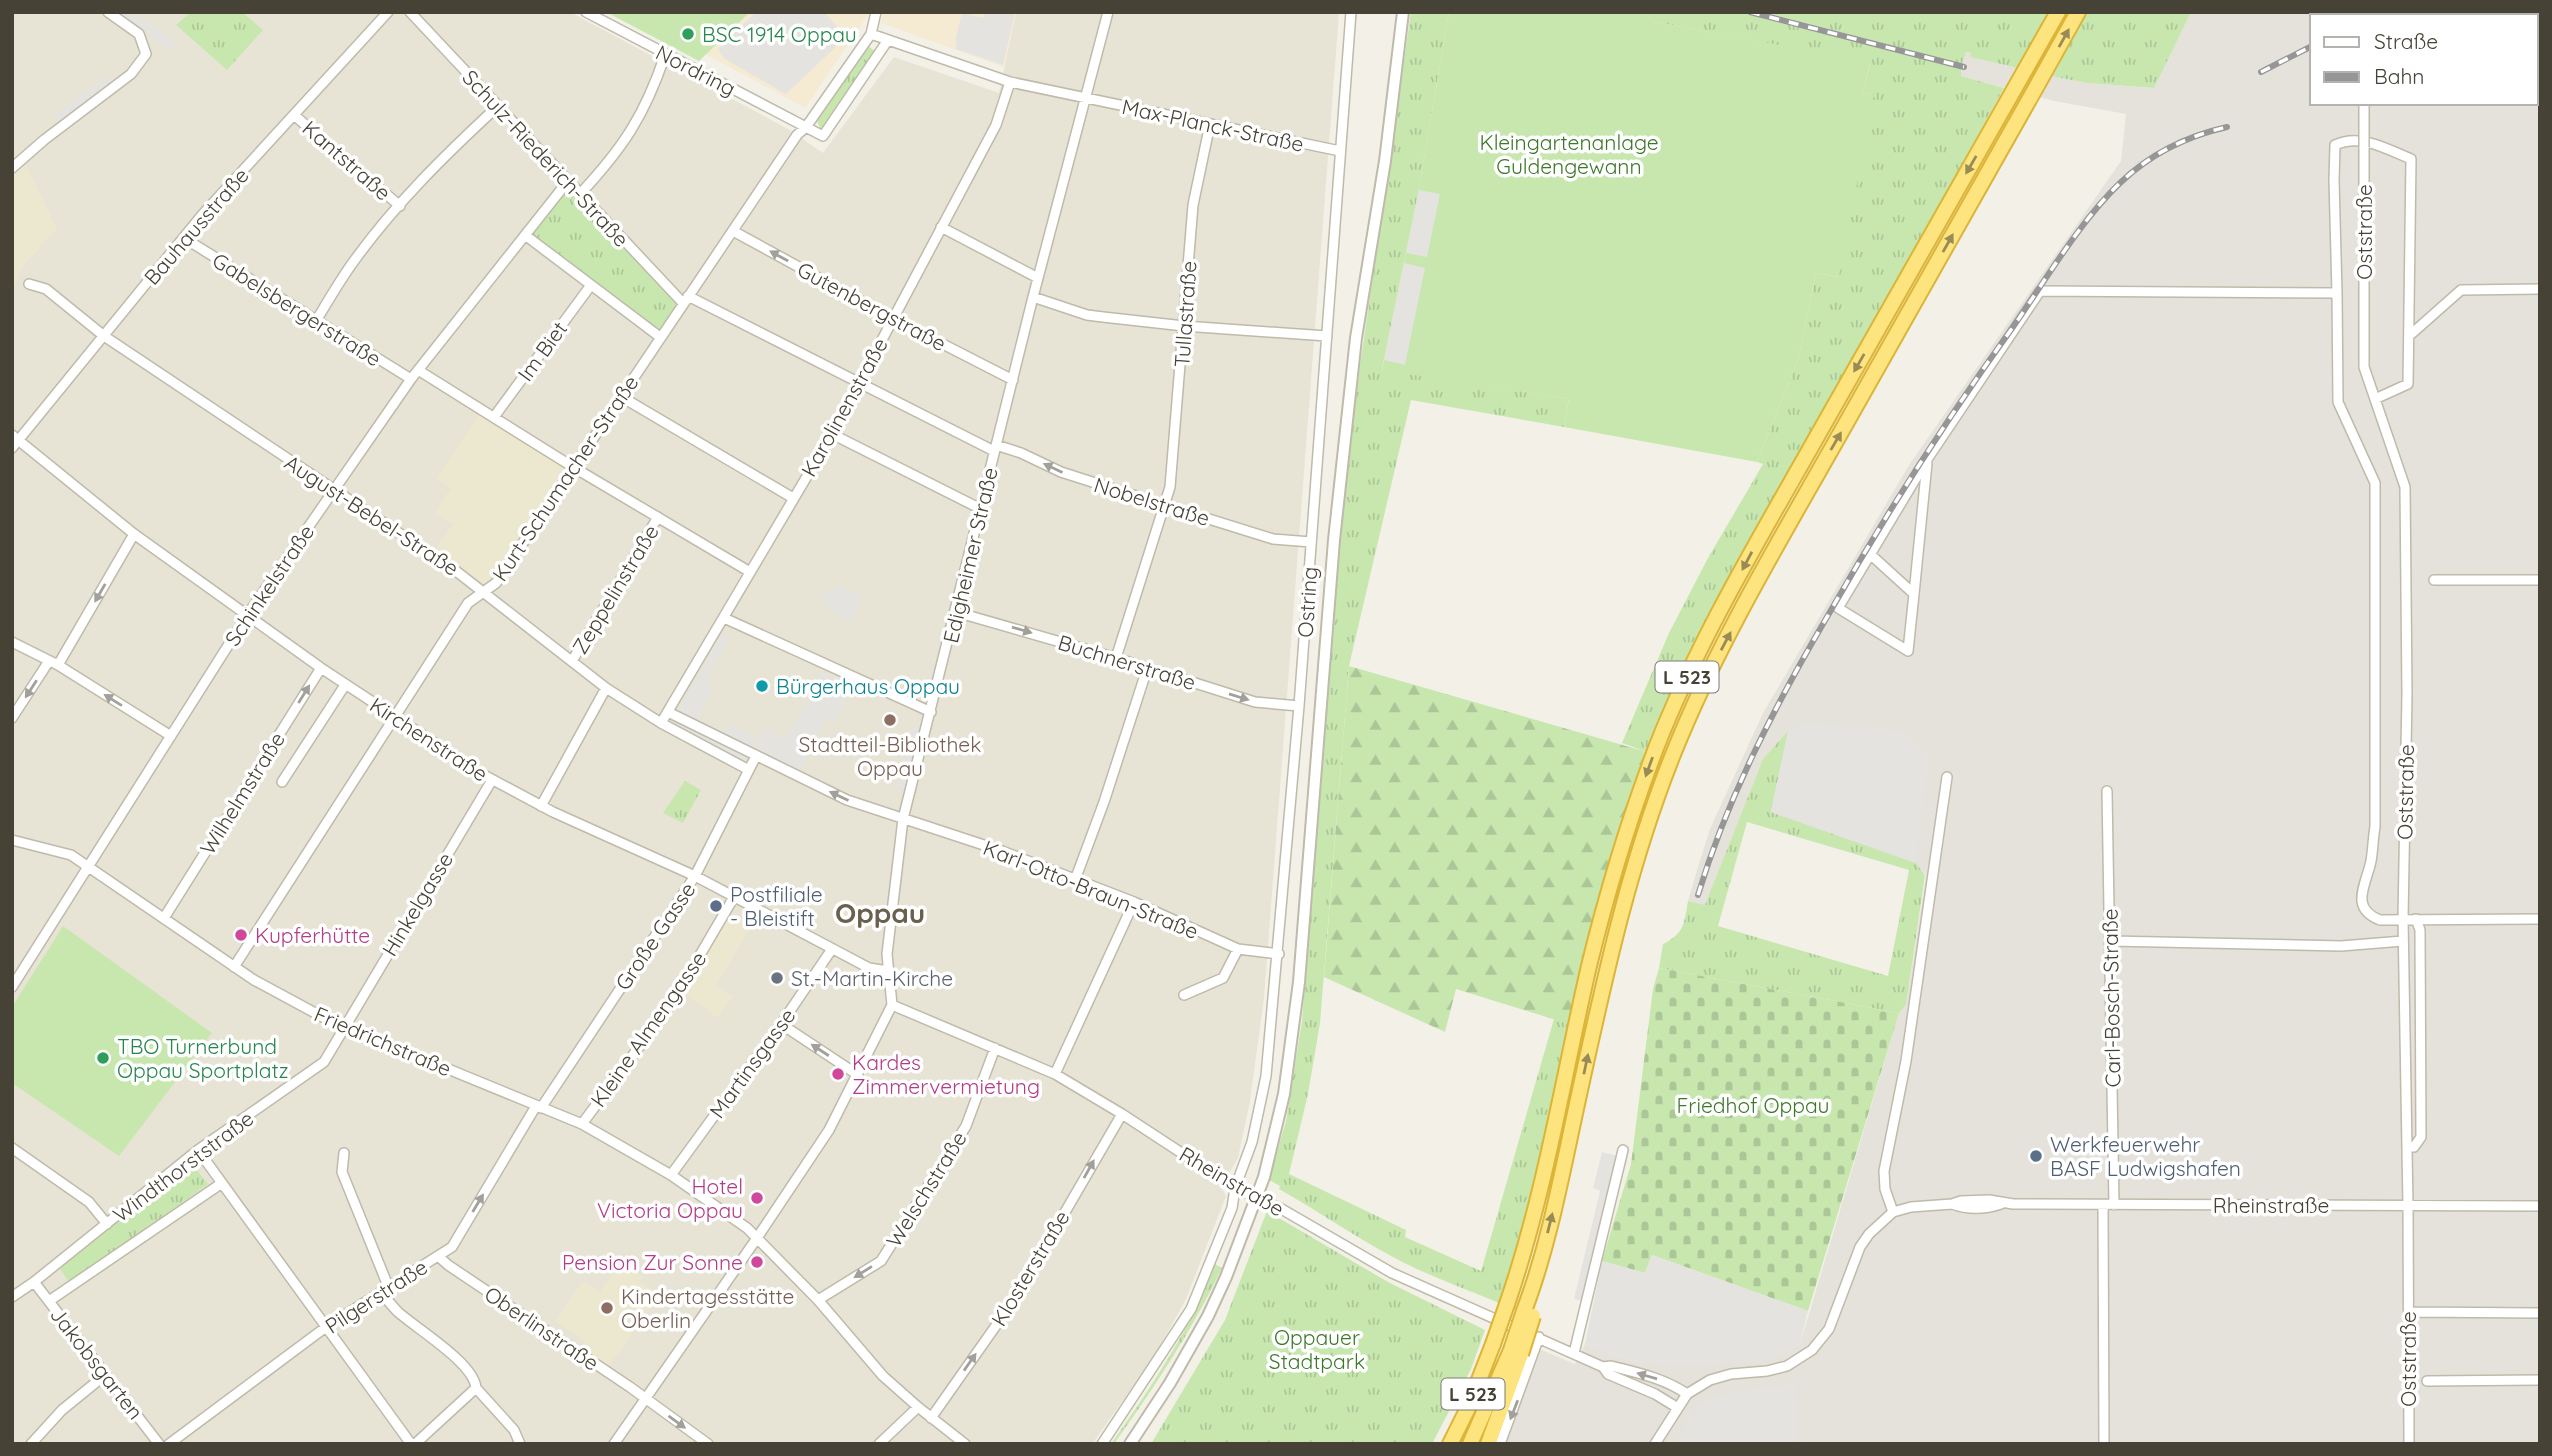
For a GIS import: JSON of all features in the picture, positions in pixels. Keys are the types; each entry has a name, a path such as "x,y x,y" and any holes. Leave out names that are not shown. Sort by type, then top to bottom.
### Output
{"highway":[{"name":"L 523","path":"1450,1444 1468,1409 1519,1269 1605,902 1630,820 1657,746 1690,671 1756,545 2058,12"},
{"name":"L 523","path":"1469,1444 1516,1352 1529,1314 1532,1289 1566,1156 1622,906 1646,826 1674,751 1707,677 1772,556 2078,12"},
{"path":"1488,1444 1516,1352"}],"street":[{"path":"12,168 44,140 131,74 146,54 139,34 108,12"},
{"name":"Bauhausstraße","path":"14,441 184,238 388,12"},
{"name":"Schulz-Riederich-Straße","path":"410,12 580,194 686,299 859,382"},
{"name":"Nordring","path":"586,12 806,127"},
{"name":"Kurt-Schumacher-Straße","path":"234,967 468,603 496,583 797,135 806,127 871,34 876,12"},
{"name":"Edigheimer Straße","path":"892,1005 887,954 903,819 1038,278 1108,12"},
{"name":"Ostring","path":"1102,1444 1191,1309 1232,1208 1235,1188 1252,1142 1266,1076 1279,954 1299,706 1351,12"},
{"path":"1129,1442 1170,1383 1208,1316 1257,1198 1277,1130 1295,1024 1334,540 1356,338 1385,161 1403,12"},
{"path":"871,34 1010,82 1085,99"},
{"path":"806,127 823,136 888,40"},
{"path":"580,194 613,159 633,129 652,93 665,55"},
{"name":"Karolinenstraße","path":"661,723 832,434 996,125 1010,82"},
{"name":"Max-Planck-Straße","path":"1085,99 1340,151"},
{"name":"Oststraße","path":"2364,105 2364,367 2406,487 2407,694 2403,940 2409,1444"},
{"path":"316,321 354,261 400,206 432,169 498,106"},
{"name":"Kantstraße","path":"294,115 400,206"},
{"name":"Tullastraße","path":"1116,657 1170,487 1193,205 1210,124"},
{"path":"2375,399 2408,384 2411,159 2375,144 2346,140 2335,145 2338,402 2375,483 2375,827 2371,862 2361,896 2369,916 2380,920 2540,919"},
{"name":"Schinkelstraße","path":"12,987 16,973 89,866 247,614 411,379 568,181"},
{"path":"941,227 1038,278"},
{"name":"Gutenbergstraße","path":"733,231 1013,380"},
{"path":"525,235 660,337"},
{"name":"Gabelsbergerstraße","path":"184,238 411,379"},
{"name":"August-Bebel-Straße","path":"29,284 46,289 104,336 485,592 606,688 661,723 749,770"},
{"name":"Im Biet","path":"494,417 591,285"},
{"path":"2409,336 2461,290 2540,289"},
{"path":"1928,458 1908,651 1838,608 1928,458 2040,291 2337,293"},
{"path":"1033,298 1087,315 1184,326 1327,336"},
{"path":"418,370 573,467 750,572"},
{"name":"Nobelstraße","path":"859,382 995,448 1021,453 1061,472 1273,539 1311,542"},
{"path":"620,396 793,498"},
{"path":"832,434 981,509"},
{"name":"Kirchenstraße","path":"14,441 134,534 321,668 492,780 541,806 695,876 869,968 888,971"},
{"name":"Zeppelinstraße","path":"572,661 658,517"},
{"path":"12,718 53,663 134,534"},
{"path":"1870,554 1914,594"},
{"path":"2434,580 2540,580"},
{"name":"Buchnerstraße","path":"956,612 1116,657 1255,702 1299,706"},
{"path":"724,618 931,712"},
{"path":"12,642 53,663 171,736"},
{"name":"Wilhelmstraße","path":"164,918 321,668"},
{"path":"1076,880 1147,669"},
{"path":"282,782 345,685"},
{"path":"541,806 606,688"},
{"path":"668,712 847,800 903,819"},
{"name":"Große Gasse","path":"538,1107 695,876 756,756"},
{"path":"1655,1444 1687,1394 1710,1380 1731,1374 1767,1371 1787,1366 1812,1350 1829,1329 1860,1247 1880,1222 1892,1213 1885,1189 1884,1171 1906,1061 1947,777"},
{"name":"Hinkelgasse","path":"343,1028 492,780"},
{"name":"Carl-Bosch-Straße","path":"2107,791 2114,1205"},
{"name":"Karl-Otto-Braun-Straße","path":"903,819 1002,851 1134,902 1238,949 1279,954"},
{"name":"Friedrichstraße","path":"12,840 71,855 234,967 343,1028 582,1124 671,1175 758,1238 818,1300 883,1376 918,1408 965,1444"},
{"name":"Kleine Almengasse","path":"582,1124 673,1001 734,897"},
{"path":"1055,1074 1134,902"},
{"path":"2407,1147 2414,1147 2421,1138 2420,930 2416,919"},
{"path":"2111,941 2341,946 2403,940"},
{"name":"Martinsgasse","path":"671,1175 832,949"},
{"path":"1184,995 1223,978 1238,949"},
{"path":"614,1444 758,1238 829,1129 892,1005"},
{"name":"Rheinstraße","path":"892,1005 1055,1074 1235,1188 1278,1207 1392,1273 1574,1353 1603,1367 1608,1374 1655,1394 1678,1408"},
{"path":"781,1024 858,1075"},
{"name":"Windthorststraße","path":"12,1297 198,1150 324,1062 343,1028"},
{"name":"Welschstraße","path":"818,1300 881,1261 966,1126 995,1048"},
{"name":"Pilgerstraße","path":"169,1444 326,1327 452,1247 538,1107"},
{"name":"Klosterstraße","path":"931,1418 1014,1300 1122,1114"},
{"path":"12,1148 89,1202 107,1224"},
{"path":"198,1150 413,1444 476,1388"},
{"path":"1574,1353 1623,1150"},
{"path":"344,1153 342,1172 384,1289 398,1312 454,1356 476,1380 476,1388 514,1430 520,1444"},
{"name":"Windthorststraße","path":"49,1301 222,1183"},
{"name":"Rheinstraße","path":"1892,1213 1911,1207 1952,1204 1973,1204 1990,1208 2001,1204 2540,1206"},
{"path":"2103,1205 2104,1444"},
{"name":"Oberlinstraße","path":"438,1256 708,1444"},
{"name":"Jakobsgarten","path":"34,1282 159,1444"},
{"path":"2409,1312 2540,1313"},
{"path":"1500,1444 1539,1337"},
{"name":"Rheinstraße","path":"1603,1367 1611,1366 1660,1379 1687,1394"},
{"path":"31,1444 62,1410 105,1375"},
{"path":"2427,1381 2540,1380"},
{"path":"879,1444 918,1408"}],"shaded area":[{"path":"12,12 570,12 788,129 823,153 894,57 999,93 1016,12 1339,12 1264,998 1250,1101 1238,1158 1221,1187 1226,1196 1186,1299 1154,1357 1092,1444 12,1444"},
{"path":"117,12 133,12 176,43 171,50"},
{"path":"750,12 870,12 805,108 706,54"},
{"path":"756,12 824,12 846,37 786,94 725,59 718,49"},
{"path":"884,12 1016,12 1004,67 881,23"},
{"path":"985,12 1015,12 1003,65 956,49 962,13 983,18"},
{"path":"2191,12 2540,12 2540,1444 1504,1444 1539,1349 1575,1364 1585,1344 1636,1362 1800,1344 1899,1013 1906,1005 1926,875 1915,863 1771,812 1787,732 1763,759 1705,906 1688,901 1710,829 1763,713 1909,465 2121,161 2126,114 2054,101 1960,76 1965,52 1971,53 1970,57 2087,83 2153,88"},
{"path":"107,76 112,82 59,123 54,116"},
{"path":"26,165 57,229 24,264 12,290 12,177"},
{"path":"1419,190 1440,194 1427,257 1406,253"},
{"path":"1404,263 1425,268 1405,365 1384,360"},
{"path":"480,414 565,468 486,584 436,550 453,524 435,512 451,488 437,478"},
{"path":"837,585 861,596 853,621 827,609 829,603 821,600 827,589 834,592"},
{"path":"723,633 730,637 705,679 713,689 697,720 678,710"},
{"path":"822,672 854,685 835,720 826,717 800,771 754,749 764,729 786,740"},
{"path":"678,721 718,742 728,723 757,739 743,763 674,728"},
{"path":"1800,722 1900,731 1928,758 1916,863 1771,812 1788,731"},
{"path":"913,725 921,727 905,791 897,789"},
{"path":"731,913 753,924 715,986 733,996 718,1018 684,993"},
{"path":"1602,1152 1622,1157 1587,1302 1574,1299 1600,1191 1593,1188"},
{"path":"1652,1255 1808,1311 1800,1344 1770,1360 1689,1366 1636,1362 1585,1344 1602,1261 1645,1273"},
{"name":"Kindertagesstätte Oberlin","path":"620,1262 642,1276 639,1281 660,1295 608,1367 582,1349 586,1342 555,1321 583,1281 600,1292"},
{"path":"1795,1384 1798,1444 1676,1444 1696,1408 1724,1394"}],"green space":[{"path":"191,12 242,12 263,30 227,70 176,25"},
{"name":"BSC 1914 Oppau","path":"606,12 750,12 699,61"},
{"path":"1411,12 1449,12 1418,193 1382,369 1569,399 1564,427 1411,400 1349,666 1320,1023 1308,1094 1289,1174 1406,1230 1405,1237 1481,1271 1554,1019 1569,1024 1520,1240 1499,1303 1395,1258 1279,1189 1280,1186 1269,1180 1286,1121 1302,1021 1342,512 1360,366"},
{"name":"Kleingartenanlage Guldengewann","path":"1449,12 1642,12 1655,22 1870,62 1863,93 1874,95 1839,277 1816,273 1798,360 1757,462 1564,427 1569,399 1382,370 1418,193"},
{"path":"1642,12 1740,12 1961,69 1961,76 2004,88 1685,663 1647,752 1622,743 1669,633 1708,558 1763,464 1757,462 1798,360 1816,273 1838,277 1873,95 1863,93 1870,63 1655,22"},
{"path":"1764,12 2049,12 2018,68 1970,57 1971,53 1966,52 1962,64"},
{"path":"2086,12 2191,12 2154,88 2087,83 2051,76"},
{"path":"868,46 875,51 824,127 820,128 817,121"},
{"path":"569,187 678,303 659,332 530,235"},
{"path":"1349,666 1647,752 1612,851 1569,1024 1456,989 1445,1032 1324,977"},
{"path":"1788,731 1771,812 1916,863 1925,875 1906,1005 1899,1013 1659,968 1663,944 1680,931 1688,901 1705,905 1763,759","holes":["1747,822 1909,870 1888,976 1718,926"]},
{"path":"685,781 701,790 683,823 663,813"},
{"name":"TBO Turnerbund Oppau Sportplatz","path":"63,926 212,1033 119,1156 12,1083 12,1007"},
{"name":"Friedhof Oppau","path":"1659,968 1899,1013 1808,1311 1652,1255 1645,1273 1602,1261 1631,1164 1653,989"},
{"path":"192,1164 208,1184 70,1283 58,1266"},
{"name":"Oppauer Stadtpark","path":"1267,1211 1388,1282 1485,1330 1471,1369 1432,1444 1151,1444 1225,1320"},
{"path":"1215,1264 1222,1268 1185,1336 1114,1444 1111,1444 1182,1335"}],"railway":[{"path":"1750,12 1964,67"},
{"path":"2261,72 2310,47"},
{"path":"1698,895 1723,822 1771,718 1871,543 1964,397 2064,252 2105,198 2156,155 2198,135 2227,127"}],"place":[{"name":"BSC 1914 Oppau","path":"688,34"},
{"name":"Bürgerhaus Oppau","path":"762,686"},
{"name":"Stadtteil-Bibliothek Oppau","path":"890,720"},
{"name":"Postfiliale - Bleistift","path":"716,906"},
{"name":"Kupferhütte","path":"241,935"},
{"name":"St.-Martin-Kirche","path":"777,978"},
{"name":"TBO Turnerbund Oppau Sportplatz","path":"103,1058"},
{"name":"Kardes Zimmervermietung","path":"838,1074"},
{"name":"Werkfeuerwehr BASF Ludwigshafen","path":"2036,1156"},
{"name":"Hotel Victoria Oppau","path":"757,1198"},
{"name":"Pension Zur Sonne","path":"757,1262"},
{"name":"Kindertagesstätte Oberlin","path":"607,1308"}],"district":[{"name":"Oppau","path":"880,912"}]}
